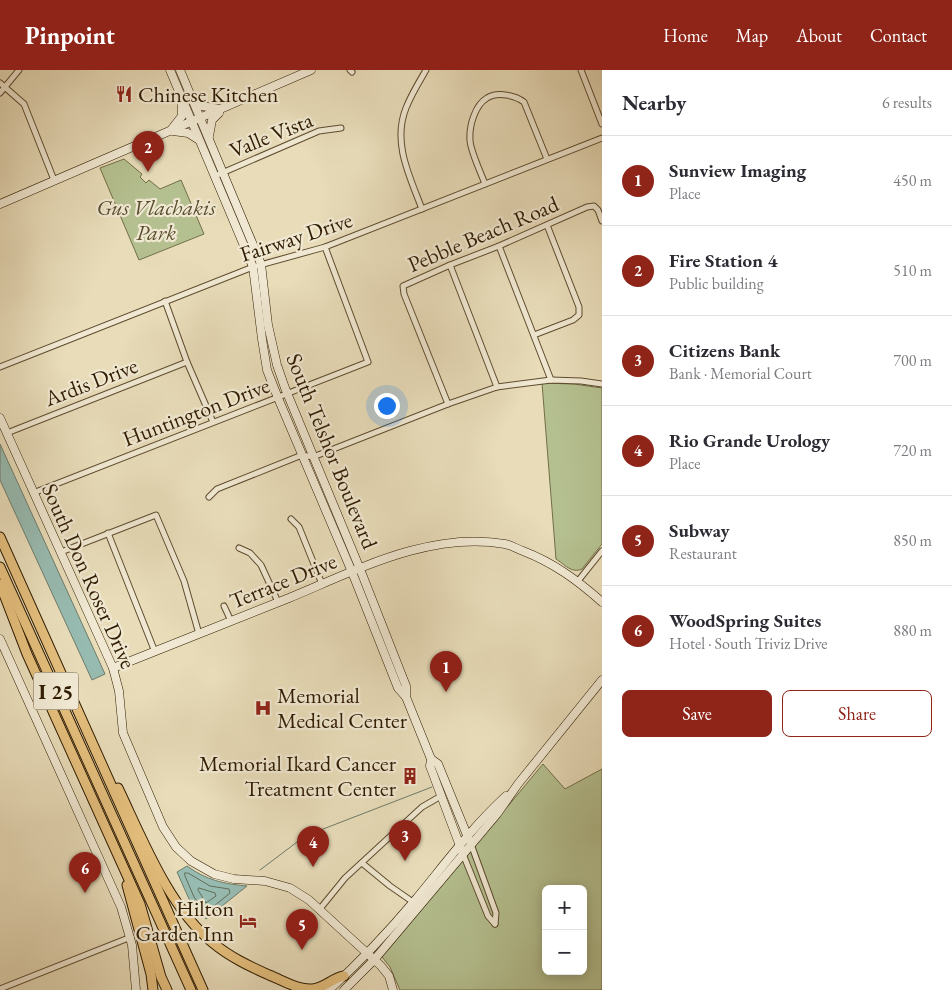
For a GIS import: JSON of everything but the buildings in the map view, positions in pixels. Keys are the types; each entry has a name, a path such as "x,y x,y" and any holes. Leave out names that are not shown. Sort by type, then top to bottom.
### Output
{"highway":[{"name":"I 25","path":"0,537 203,990"},
{"name":"I 25","path":"0,567 191,990"},
{"path":"0,584 28,654 140,904 161,977 167,990"},
{"path":"85,729 112,775 175,899 196,927 211,942 252,968 300,987 310,989 321,988 344,976"},
{"path":"119,859 144,946 154,990"}],"main road":[{"name":"South Telshor Boulevard","path":"170,70 215,176 257,266 262,339 268,370 278,398 395,669 406,686 406,697"},
{"name":"South Telshor Boulevard","path":"180,70 223,172 257,266 277,365 360,569 395,669 398,688 406,697 431,758 438,764 469,840"},
{"path":"0,204 311,70"},
{"path":"192,97 202,106 221,109"},
{"path":"170,131 182,116 182,98"},
{"path":"209,138 209,127 221,109"},
{"path":"170,131 188,133 200,141"},
{"name":"South Don Roser Drive","path":"0,418 32,493 113,668 119,691 123,733 163,827 176,847 191,862 214,874 234,879 265,881 290,888 309,900 374,960 389,976 394,990"},
{"name":"Terrace Drive","path":"113,668 352,572 423,547 472,541 507,544 546,560 578,581 602,602"},
{"path":"0,639 114,890 131,937 135,961 136,990"},
{"path":"329,990 367,953 414,902 460,845 469,840 497,814 518,784 602,680"},
{"name":"South Telshor Boulevard","path":"431,758 430,766 463,854"},
{"path":"344,990 374,960 463,854 469,840 483,819 518,784"},
{"path":"460,818 470,823 483,819"}],"street":[{"path":"0,94 2,85 19,70"},
{"path":"422,209 402,153 401,127 406,108 426,70"},
{"path":"581,70 602,124"},
{"path":"2,85 24,104 54,180"},
{"path":"485,184 470,141 472,122 479,107 488,97 503,95 516,97 524,102 547,159"},
{"name":"Valle Vista","path":"215,176 319,131 341,128"},
{"name":"Fairway Drive","path":"0,367 257,266 325,247 602,138"},
{"name":"Pebble Beach Road","path":"448,404 404,294 403,286 450,264 499,246 594,206 598,210 602,221"},
{"path":"534,335 573,320 579,315 579,307 547,225"},
{"path":"499,246 551,380"},
{"name":"Huntington Drive","path":"32,493 368,362 325,247"},
{"path":"450,264 497,386"},
{"path":"165,301 213,422"},
{"name":"Ardis Drive","path":"7,433 188,362"},
{"path":"210,497 218,489 302,455 313,456 497,386 551,380 602,384"},
{"path":"60,552 156,515 184,581 199,634"},
{"path":"291,519 299,527 322,584"},
{"path":"108,533 155,652"},
{"path":"239,548 250,553 261,565 278,602"},
{"path":"578,581 602,551"},
{"path":"224,606 231,621"},
{"path":"319,910 345,878 422,807 441,796"},
{"name":"South Telshor Boulevard","path":"463,854 488,916 495,924 496,913 469,840"},
{"path":"362,863 390,886 414,902"},
{"path":"0,989 131,937"}],"green space":[{"name":"Gus Vlachakis Park","path":"124,159 142,174 140,177 146,183 149,180 160,189 181,180 204,234 139,260 100,168"},
{"path":"542,383 574,384 602,388 602,544 582,569 578,570 568,568 556,559"},
{"path":"543,764 565,789 602,769 602,990 400,990 390,967 382,957"}],"water":[{"path":"0,444 105,674 92,680 0,480"},
{"path":"187,866 215,881 247,886 206,919 189,899 177,872"}],"waterway":[{"path":"260,870 305,836 432,787"}],"place":[{"name":"Chinese Kitchen","path":"124,94"},
{"name":"Fire Station 4","path":"148,172"},
{"name":"Sunview Imaging","path":"446,692"},
{"name":"Memorial Medical Center","path":"263,708"},
{"name":"Memorial Ikard Cancer Treatment Center","path":"410,776"},
{"name":"Citizens Bank","path":"405,861"},
{"name":"Rio Grande Urology","path":"313,867"},
{"name":"WoodSpring Suites","path":"85,893"},
{"name":"Hilton Garden Inn","path":"248,921"},
{"name":"Subway","path":"302,950"}]}
